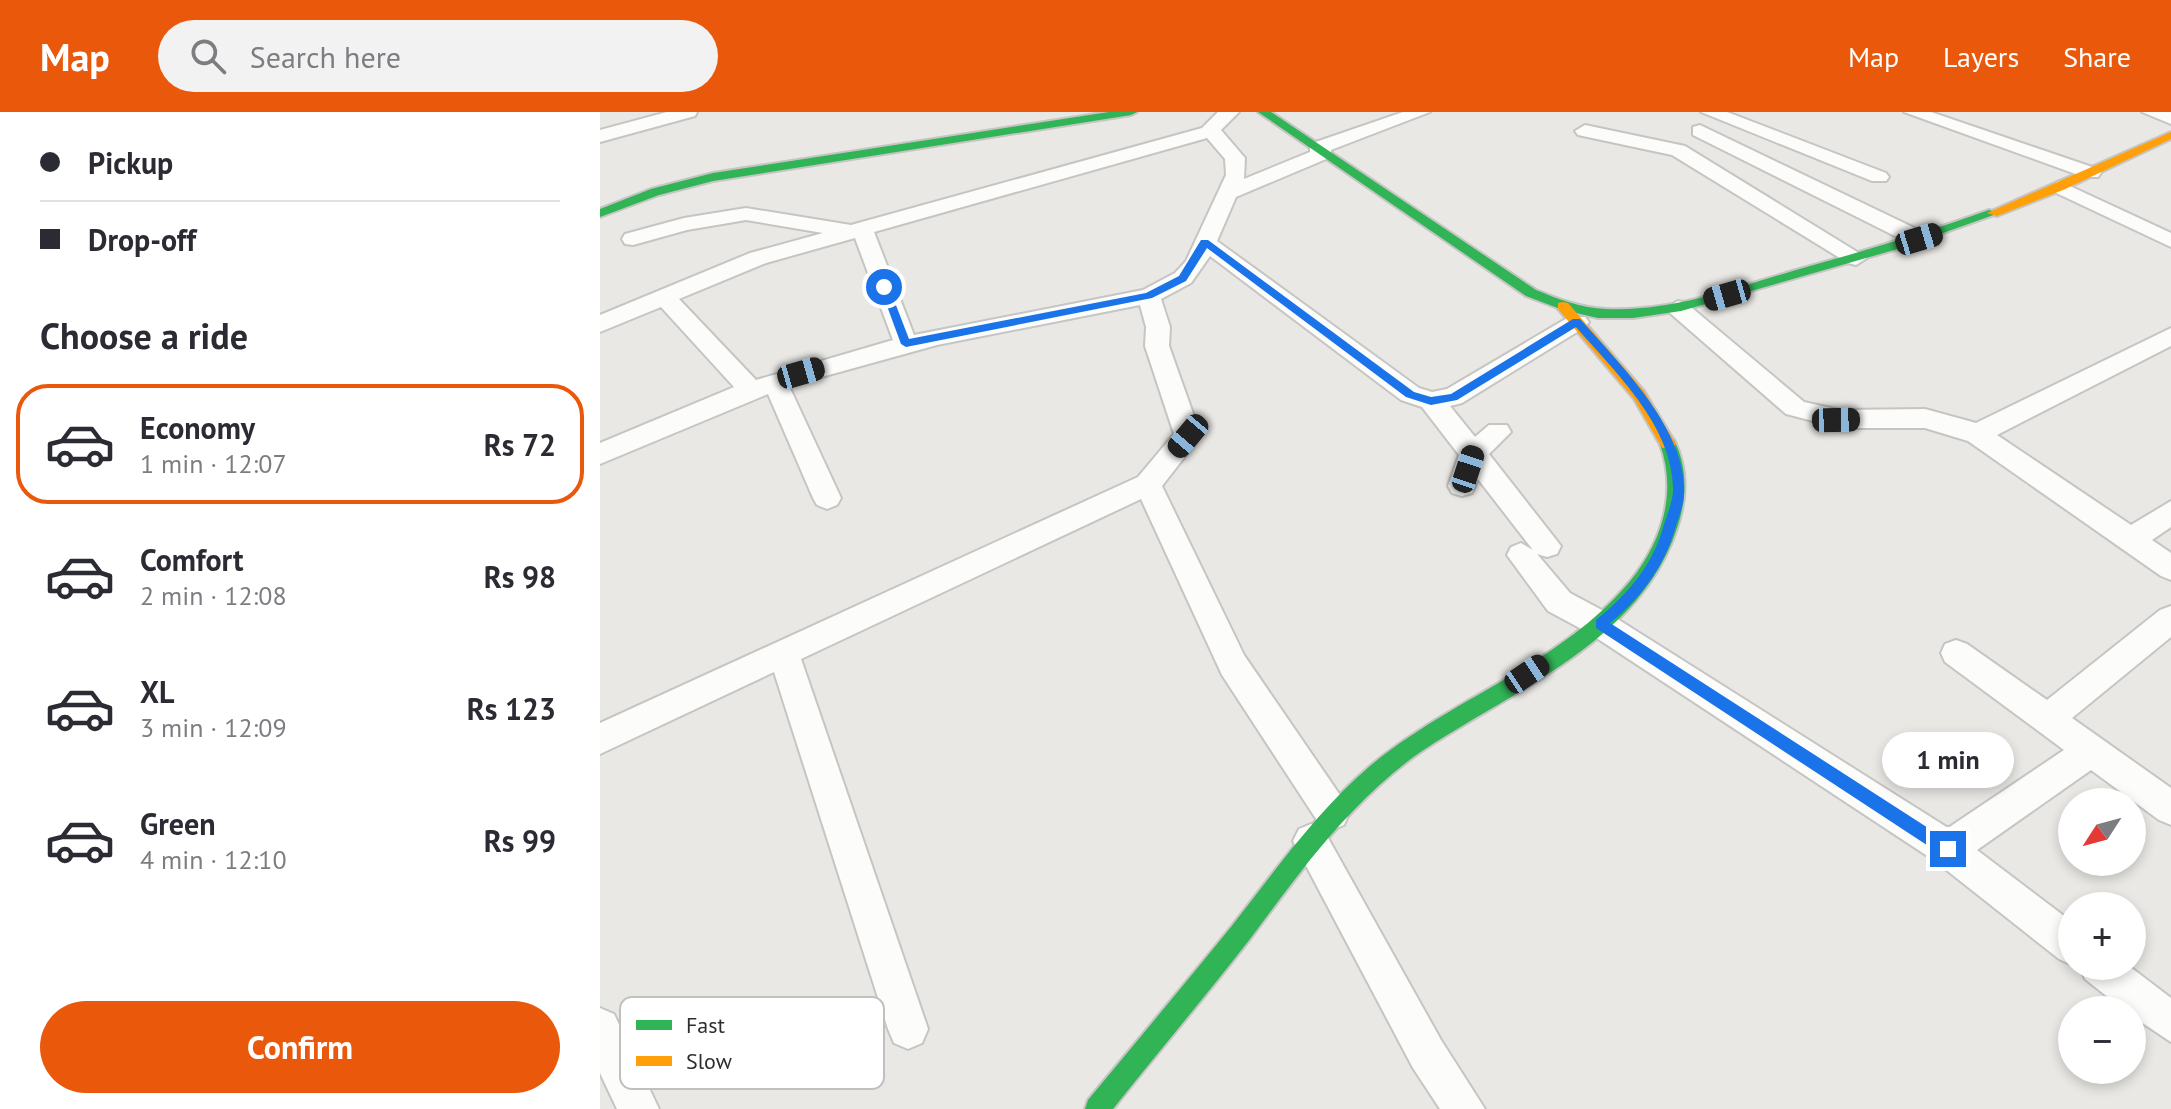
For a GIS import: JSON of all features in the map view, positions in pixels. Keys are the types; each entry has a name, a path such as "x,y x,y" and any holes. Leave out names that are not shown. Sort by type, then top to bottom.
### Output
{"main road":[{"path":"606,206 690,183 768,168 1035,131 1129,112"},
{"path":"1097,1109 1322,827 1403,753 1612,615 1644,581 1664,547 1679,496 1677,474 1663,433 1632,384 1570,314 1531,293 1264,112"},
{"path":"1570,314 1678,308 1856,258 1919,239 2059,187 2171,135"}],"street":[{"path":"600,136 688,112"},
{"path":"1211,131 1212,126 1230,112"},
{"path":"1225,194 1320,150 1421,112"},
{"path":"1913,112 2091,173"},
{"path":"2151,112 2171,118"},
{"path":"1705,122 1879,177"},
{"path":"1705,122 1919,239"},
{"path":"600,454 670,418 762,385 906,344 1149,296 1183,278 1196,263 1237,167 1235,158 1211,131"},
{"path":"600,324 758,258 1211,131"},
{"path":"1585,131 1678,150 1856,258"},
{"path":"2059,187 2171,241"},
{"path":"633,239 684,224 746,214 859,231"},
{"path":"859,231 906,344"},
{"path":"1205,242 1410,394 1431,401 1453,397 1570,314"},
{"path":"663,296 762,385 827,498"},
{"path":"600,739 784,656 1055,524 1148,484 1188,436 1157,346 1158,327 1149,296"},
{"path":"1678,308 1795,408 1814,417 1919,418 1946,422 1977,434 2171,568"},
{"path":"1977,434 2171,336"},
{"path":"1431,401 1473,453 1534,551 1559,602 1612,615 1948,849 2058,935"},
{"path":"1462,486 1473,453 1498,432"},
{"path":"1148,484 1233,665 1322,827 1427,1054 1464,1109"},
{"path":"2131,540 2171,512"},
{"path":"2047,719 2171,619"},
{"path":"1956,653 2171,808"},
{"path":"784,656 908,1029"},
{"path":"1948,849 2091,751"},
{"path":"2116,980 2171,1022"},
{"path":"600,1028 620,1071"},
{"path":"629,1089 638,1109"}],"traffic: fast":[{"path":"600,213 655,192 713,177 1131,112"},
{"path":"1264,112 1531,293 1588,312 1633,313 1681,307 1897,245 1993,213"},
{"path":"1097,1109 1307,847 1360,789 1412,747 1582,640 1612,614 1638,584 1666,535 1676,499 1677,480 1668,444"}],"traffic: slow":[{"path":"1993,213 2059,187 2171,135"},
{"path":"1563,306 1639,395 1668,444"}],"route":[{"path":"884,287 906,344 1030,317 1149,296 1183,278 1196,263 1205,242 1410,394 1431,401 1453,397 1577,322 1632,384 1663,433 1677,474 1679,496 1664,547 1644,581 1623,606 1600,624 1948,849"}]}
